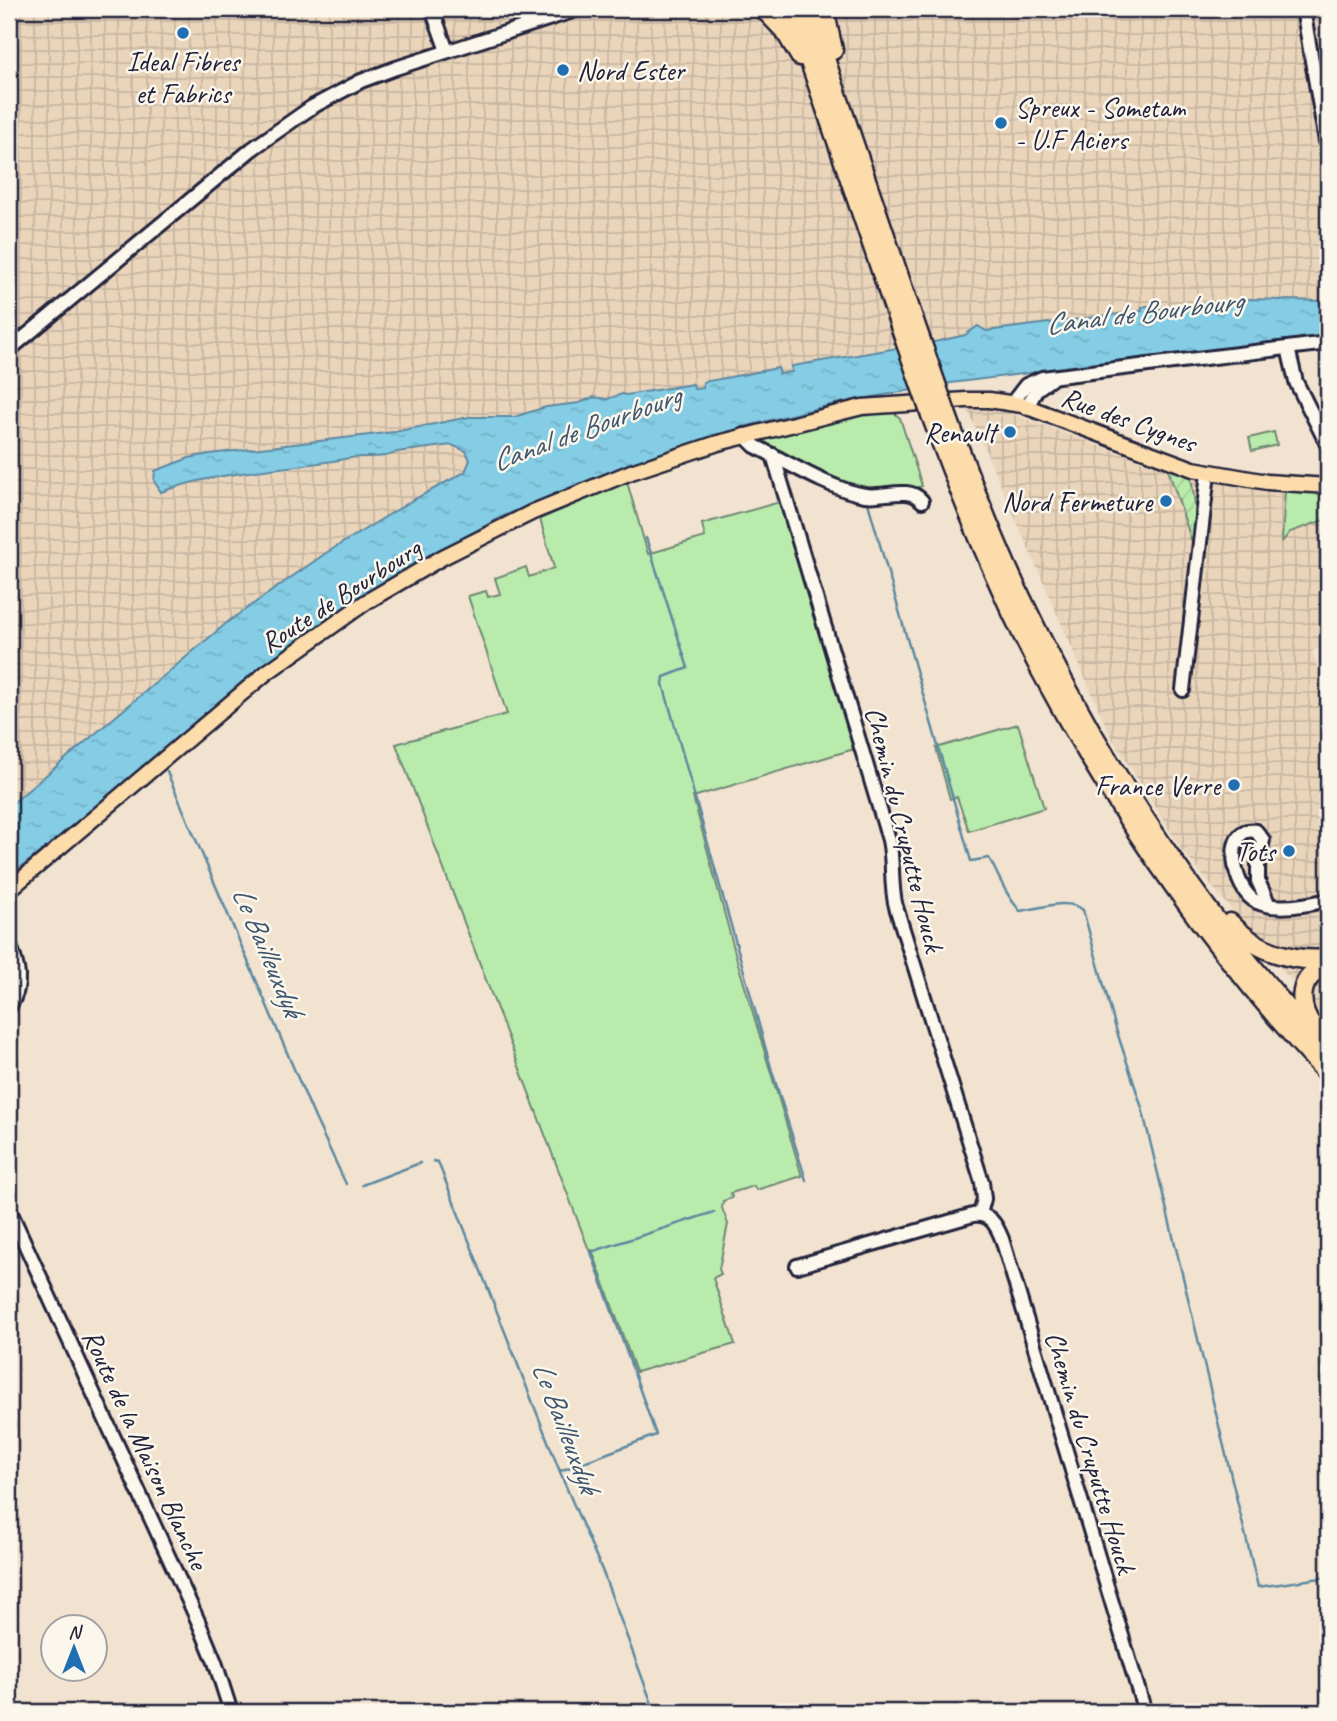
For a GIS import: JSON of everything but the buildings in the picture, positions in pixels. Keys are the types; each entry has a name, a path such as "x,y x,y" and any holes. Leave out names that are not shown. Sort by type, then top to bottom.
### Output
{"highway":[{"path":"764,9 796,48 844,159"},
{"path":"792,9 844,159 906,319 979,539 1041,670 1096,767 1155,860 1209,935 1328,1074"},
{"path":"808,9 871,194 906,319"},
{"path":"824,9 828,34 858,134 871,194"},
{"path":"938,414 1037,631 1082,716 1149,826 1224,930 1328,1054"},
{"path":"1149,826 1224,917 1243,936 1281,955 1302,959 1328,959"},
{"path":"1328,967 1310,976 1303,988 1301,999 1308,1020 1328,1045"}],"main road":[{"name":"Rue des Cygnes","path":"748,434 869,406 966,400 1012,403 1161,459 1208,473 1289,485 1328,486"},
{"name":"Route de Bourbourg","path":"9,890 266,673 388,588 460,548 556,502 642,468 748,434"},
{"name":"Rue des Cygnes","path":"1230,477 1328,480"}],"street":[{"path":"432,9 447,51"},
{"path":"9,350 288,122 361,81 579,9"},
{"path":"1303,9 1328,153"},
{"path":"1012,403 1030,383 1058,377 1328,343"},
{"path":"1289,348 1296,382 1328,446"},
{"path":"1027,407 1042,384 1058,377"},
{"path":"748,434 751,443 853,492 868,496 910,493 922,501"},
{"name":"Chemin du Cruputte Houck","path":"773,455 889,840 892,889 896,907 982,1182 984,1199 980,1214 992,1221 1002,1239 1145,1712"},
{"path":"1183,690 1208,473"},
{"path":"1269,905 1258,881 1258,863 1263,840 1259,833 1246,830 1236,840 1237,877 1242,890 1249,897 1269,905 1299,905 1328,900"},
{"path":"9,943 19,978 17,992 9,1007"},
{"name":"Route de la Maison Blanche","path":"9,1209 198,1621 231,1712"},
{"path":"797,1266 980,1214"}],"shaded area":[{"path":"9,9 1328,9 1328,301 1246,299 986,331 975,327 965,335 939,341 792,366 792,372 780,374 778,368 703,381 704,388 694,389 693,384 607,399 589,398 579,403 547,407 514,417 469,417 394,432 210,454 180,461 155,471 154,481 161,492 212,477 289,469 452,445 466,451 470,460 465,472 229,621 9,808"},
{"path":"967,408 1001,410 1147,463 1218,481 1328,491 1328,645 1312,651 1328,701 1328,1024 1183,852 1110,735"}],"green space":[{"path":"890,409 900,418 922,486 905,491 856,492 757,441 770,434 858,413"},
{"path":"1274,432 1277,445 1252,451 1249,438"},
{"path":"1168,469 1181,471 1191,477 1195,504 1195,541 1192,542"},
{"path":"627,482 648,554 705,537 702,524 780,502 854,749 693,797 737,960 802,1176 756,1190 754,1186 731,1193 732,1198 723,1201 722,1208 728,1224 719,1269 721,1274 713,1278 735,1344 636,1372 592,1250 589,1250 396,744 507,714 468,596 486,591 488,597 500,594 495,578 526,567 529,577 554,568 540,519"},
{"path":"1285,490 1328,492 1328,498 1322,499 1327,519 1290,532 1282,542"},
{"path":"1018,724 1044,808 969,831 957,797 950,799 936,748"}],"water":[{"name":"Canal de Bourbourg","path":"1246,299 1328,301 1328,335 951,383 834,404 747,426 650,457 499,518 389,580 277,656 9,876 9,808 14,802 229,621 326,553 465,472 470,460 466,451 452,445 231,475 161,492 154,481 155,471 189,458 210,454 394,432 469,417 514,417 546,407 579,403 594,397 607,399 622,394 693,384 694,389 703,388 703,382 778,368 780,374 792,372 792,366 939,341 965,335 978,326 986,331 1142,311 1142,307 1152,305 1159,309"}],"waterway":[{"path":"868,503 971,861 989,858 1006,892 1020,911 1061,904 1077,906 1083,910 1116,1029 1142,1108 1258,1587 1328,1577"},
{"path":"646,538 688,668 664,677 663,684 772,1071 806,1180"},
{"name":"Le Bailleuxdyk","path":"167,772 315,1118 346,1184"},
{"name":"Le Bailleuxdyk","path":"433,1161 438,1162 564,1482 602,1570 655,1712"},
{"name":"Le Bailleuxdyk","path":"362,1185 420,1163"},
{"path":"560,1471 656,1435 591,1252 714,1212"}],"place":[{"name":"Ideal Fibres et Fabrics","path":"183,33"},
{"name":"Nord Ester","path":"563,70"},
{"name":"Spreux - Sometam - U.F Aciers","path":"1001,123"},
{"name":"Renault","path":"1010,432"},
{"name":"Nord Fermeture","path":"1166,501"},
{"name":"France Verre","path":"1234,785"},
{"name":"Tots","path":"1289,851"}]}
